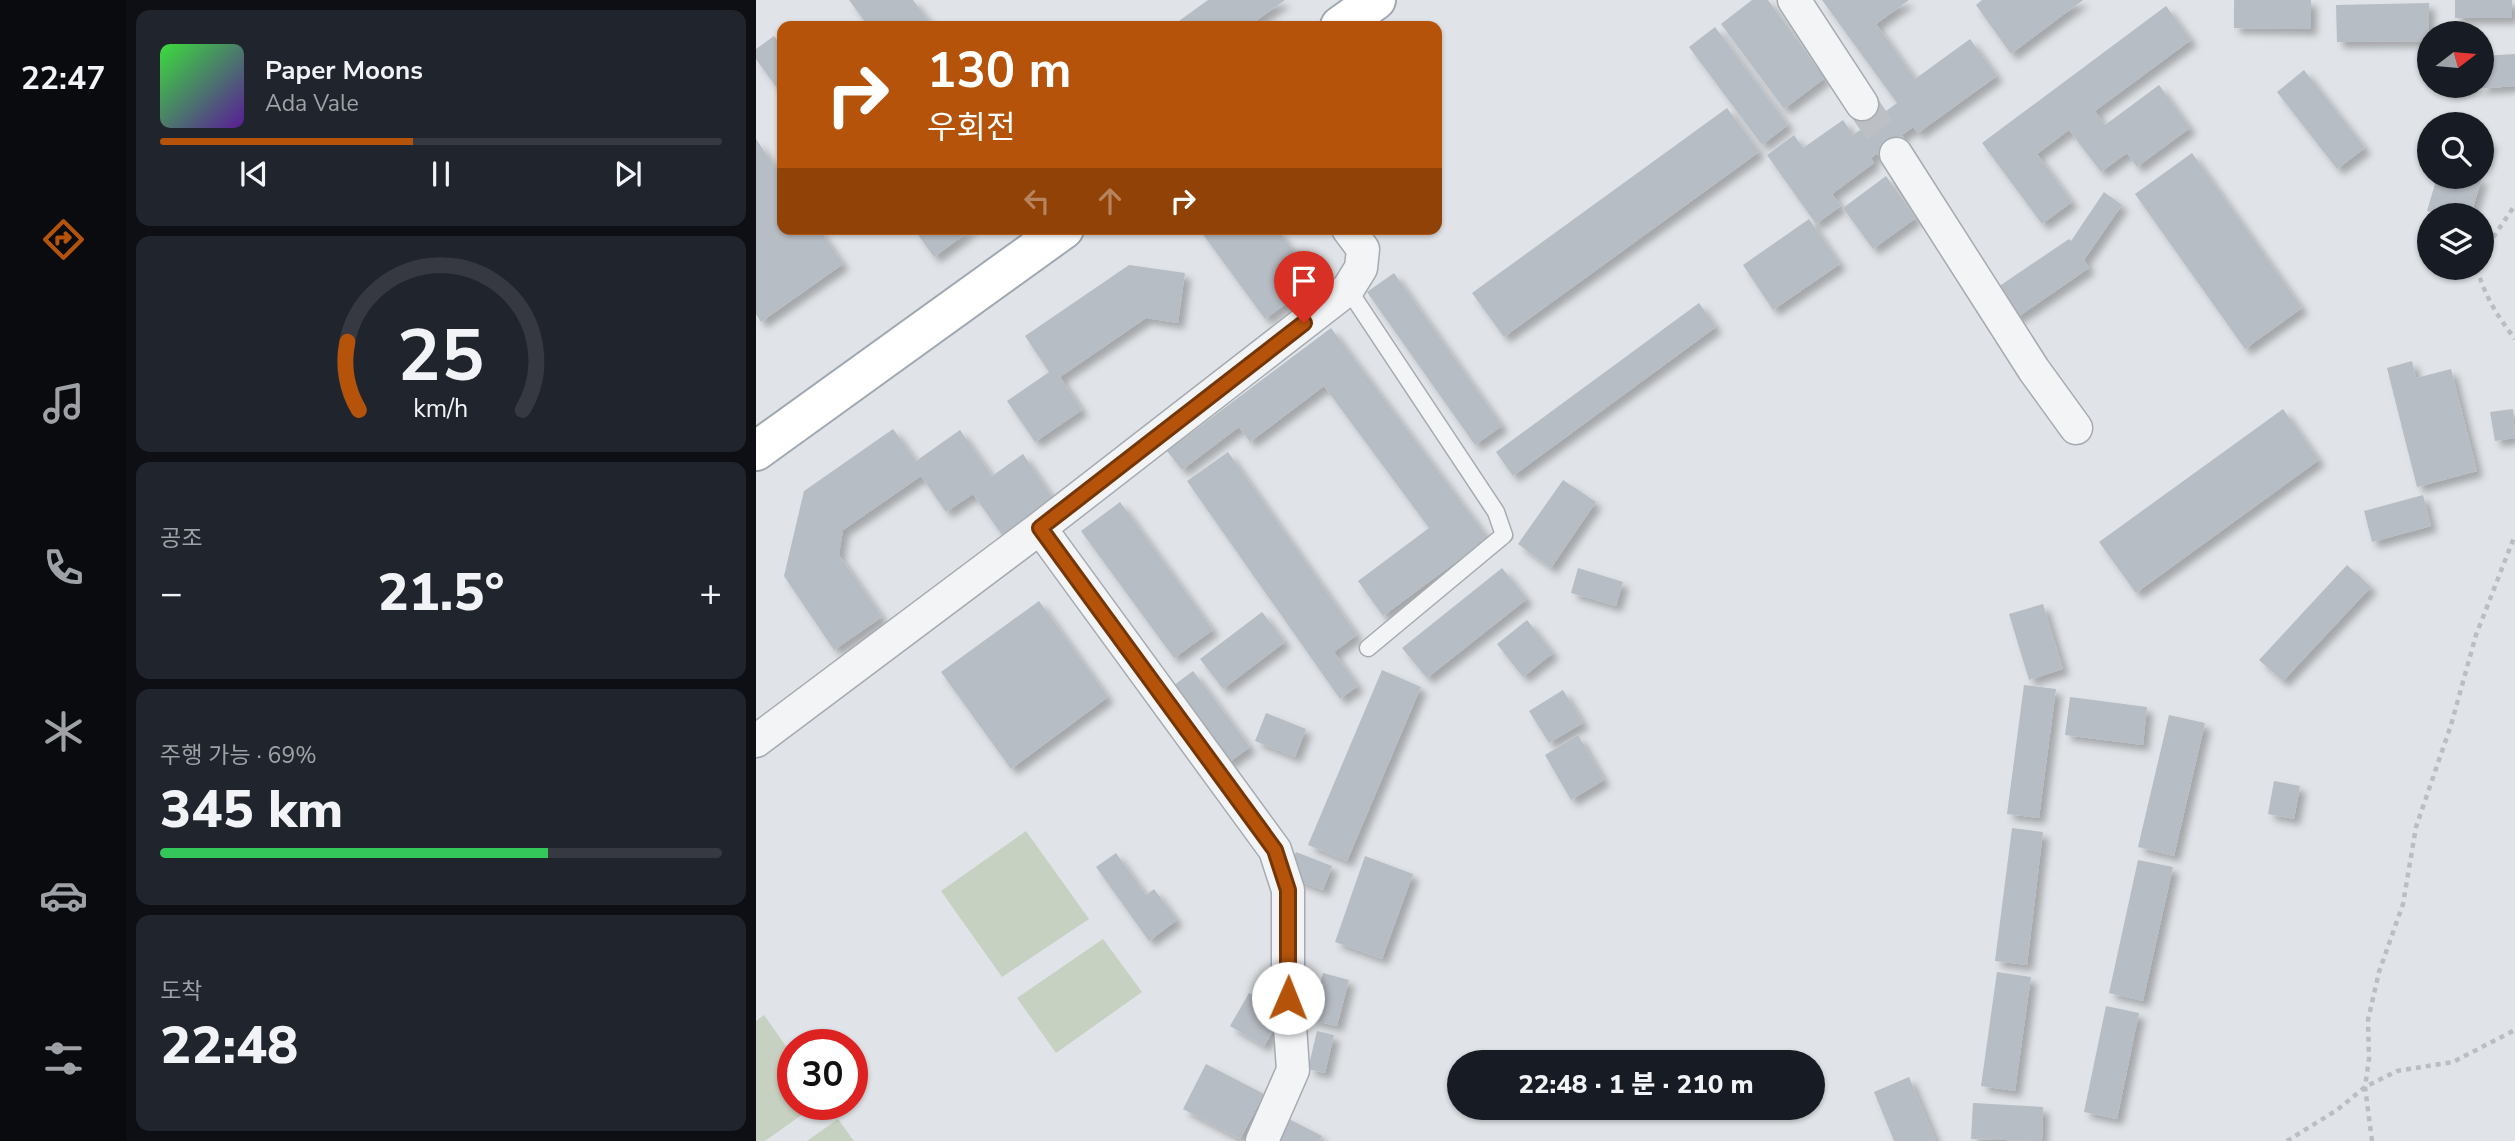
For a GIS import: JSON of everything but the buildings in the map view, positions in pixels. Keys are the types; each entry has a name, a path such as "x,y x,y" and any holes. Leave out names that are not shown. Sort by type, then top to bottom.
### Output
{"main road":[{"path":"1347,21 1376,0"},
{"path":"756,451 1056,235"}],"street":[{"path":"1794,0 1862,104"},
{"path":"1896,154 2035,370 2076,428"},
{"path":"756,741 1040,528 1348,289 1361,268 1363,249 1353,235"},
{"path":"1040,528 1275,850 1288,890 1288,998 1293,1070 1262,1141"}],"lane":[{"path":"1348,289 1496,512 1504,535 1367,648"}],"path":[{"path":"2494,236 2515,205"},
{"path":"2480,280 2501,321 2515,339"},
{"path":"2372,1141 2365,1087 2369,1059 2368,1020 2379,972 2403,904 2416,827 2451,725 2476,635 2515,536"},
{"path":"2287,1141 2337,1110 2365,1087 2397,1071 2453,1062 2515,1030"}],"green space":[{"path":"1026,831 1089,919 1002,977 941,891"},
{"path":"1103,939 1142,992 1056,1053 1017,998"},
{"path":"764,1015 777,1033 777,1120 795,1120 765,1141 756,1141 756,1021"},
{"path":"839,1120 854,1141 807,1141"}],"tunnel":[{"path":"1862,104 1896,154"}],"route":[{"path":"1288,998 1288,890 1275,850 1040,528 1304,323"}]}
